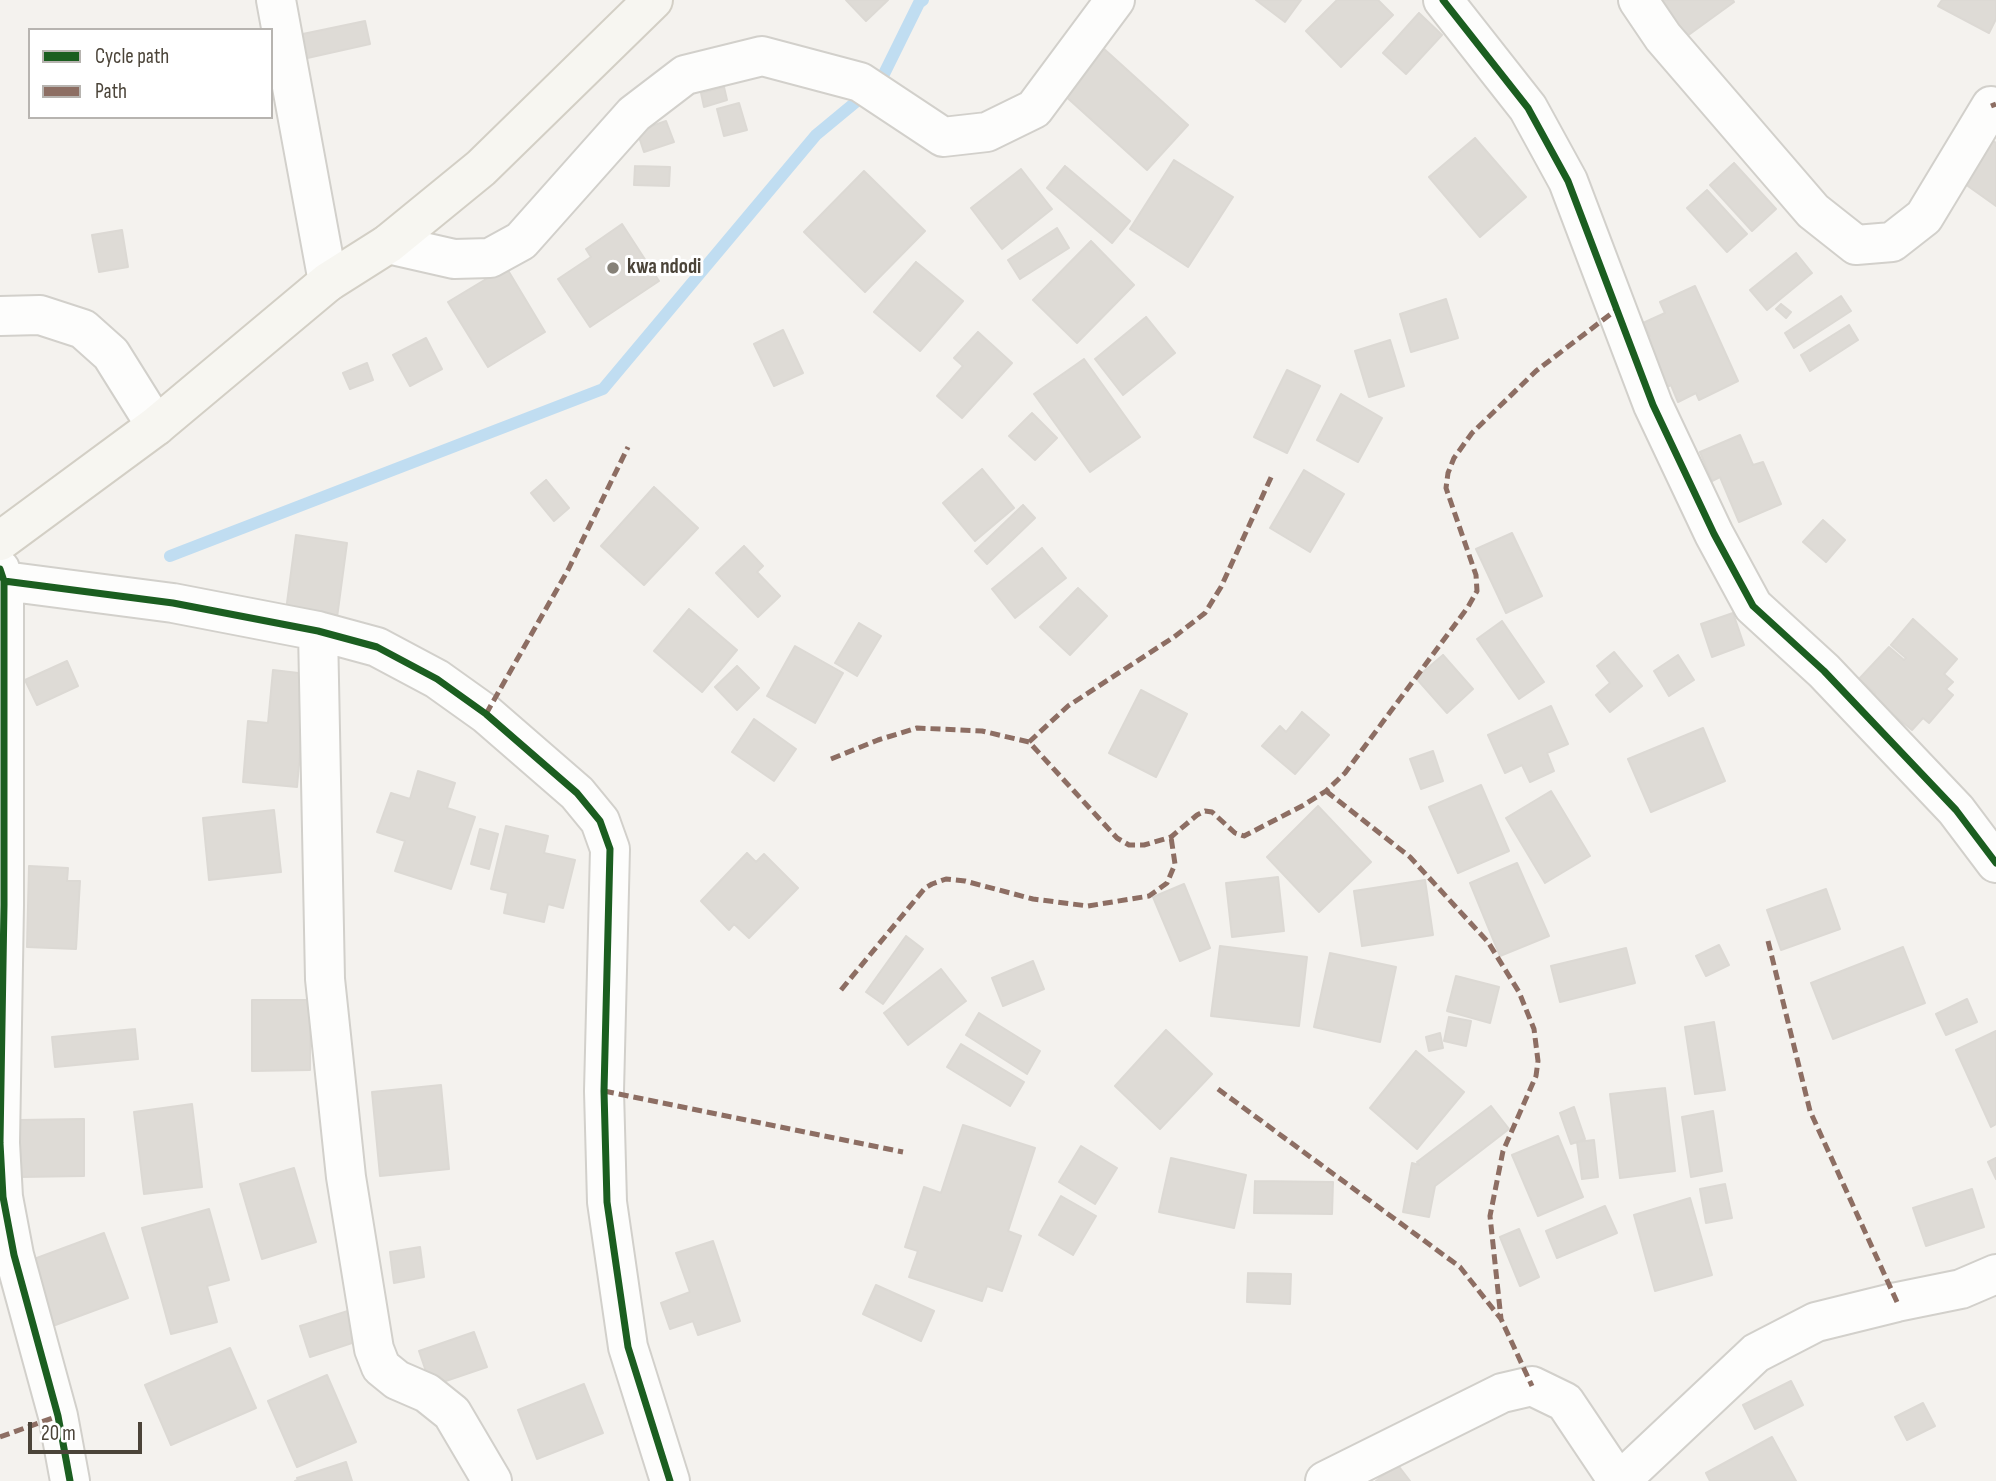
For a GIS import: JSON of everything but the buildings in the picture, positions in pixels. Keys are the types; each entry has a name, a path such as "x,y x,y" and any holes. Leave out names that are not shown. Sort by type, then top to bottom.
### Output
{"street":[{"path":"276,0 328,282"},
{"path":"0,541 156,426 328,282 388,244 481,168 653,0"},
{"path":"388,244 454,259 490,258 521,241 634,114 685,75 762,57 860,82 943,137 987,132 1034,110 1115,0"},
{"path":"1443,0 1528,108 1568,181 1654,405 1714,534 1753,606 1824,671 1956,810 1996,863"},
{"path":"1638,0 1663,37 1813,211 1856,245 1892,243 1924,216 1991,106"},
{"path":"0,316 40,316 83,329 111,354 156,426"},
{"path":"70,1481 58,1416 14,1255 3,1196 0,1143 4,905 2,575 173,603 318,631 377,647 436,679 486,714 577,793 600,821 610,849 604,1091 607,1202 628,1347 670,1481"},
{"path":"318,631 325,979 346,1177 374,1349 381,1367 389,1374 427,1393 452,1413 492,1481"},
{"path":"1325,1481 1502,1393 1532,1386 1565,1402 1619,1481 1755,1353 1816,1322 1961,1289 1996,1274"}],"waterway":[{"path":"170,556 603,389 816,135 880,82 919,3 923,0"}],"marked path":[{"path":"1991,106 1996,104"},
{"path":"831,759 917,728 982,731 1029,742 1117,838 1129,845 1144,845 1171,837 1205,811 1212,812 1235,833 1244,836 1302,806 1326,791 1345,773 1468,607 1477,591 1476,575 1446,488 1454,458 1472,433 1536,371 1616,310"},
{"path":"486,714 568,570 628,447"},
{"path":"1029,742 1068,706 1174,637 1205,613 1221,587 1273,473"},
{"path":"1326,791 1410,857 1488,942 1519,992 1534,1029 1538,1061 1536,1076 1503,1151 1490,1216 1501,1319"},
{"path":"841,990 925,888 932,884 946,879 965,881 1033,899 1088,906 1149,896 1167,883 1175,864 1171,837"},
{"path":"1768,941 1810,1111 1897,1302"},
{"path":"1218,1089 1460,1267 1501,1319 1532,1386"},
{"path":"604,1091 903,1152"},
{"path":"0,1437 58,1416"}],"cycle path":[{"path":"1443,0 1528,108 1568,181 1653,405 1714,534 1753,606 1824,671 1956,810 1996,863"},
{"path":"0,569 4,581 4,905 0,1143 3,1197 14,1255 58,1416 70,1481"},
{"path":"4,581 173,603 318,631 377,647 437,679 486,714 577,793 600,821 610,849 604,1091 607,1202 628,1347 670,1481"}],"place":[{"name":"kwa ndodi","path":"613,268"}]}
